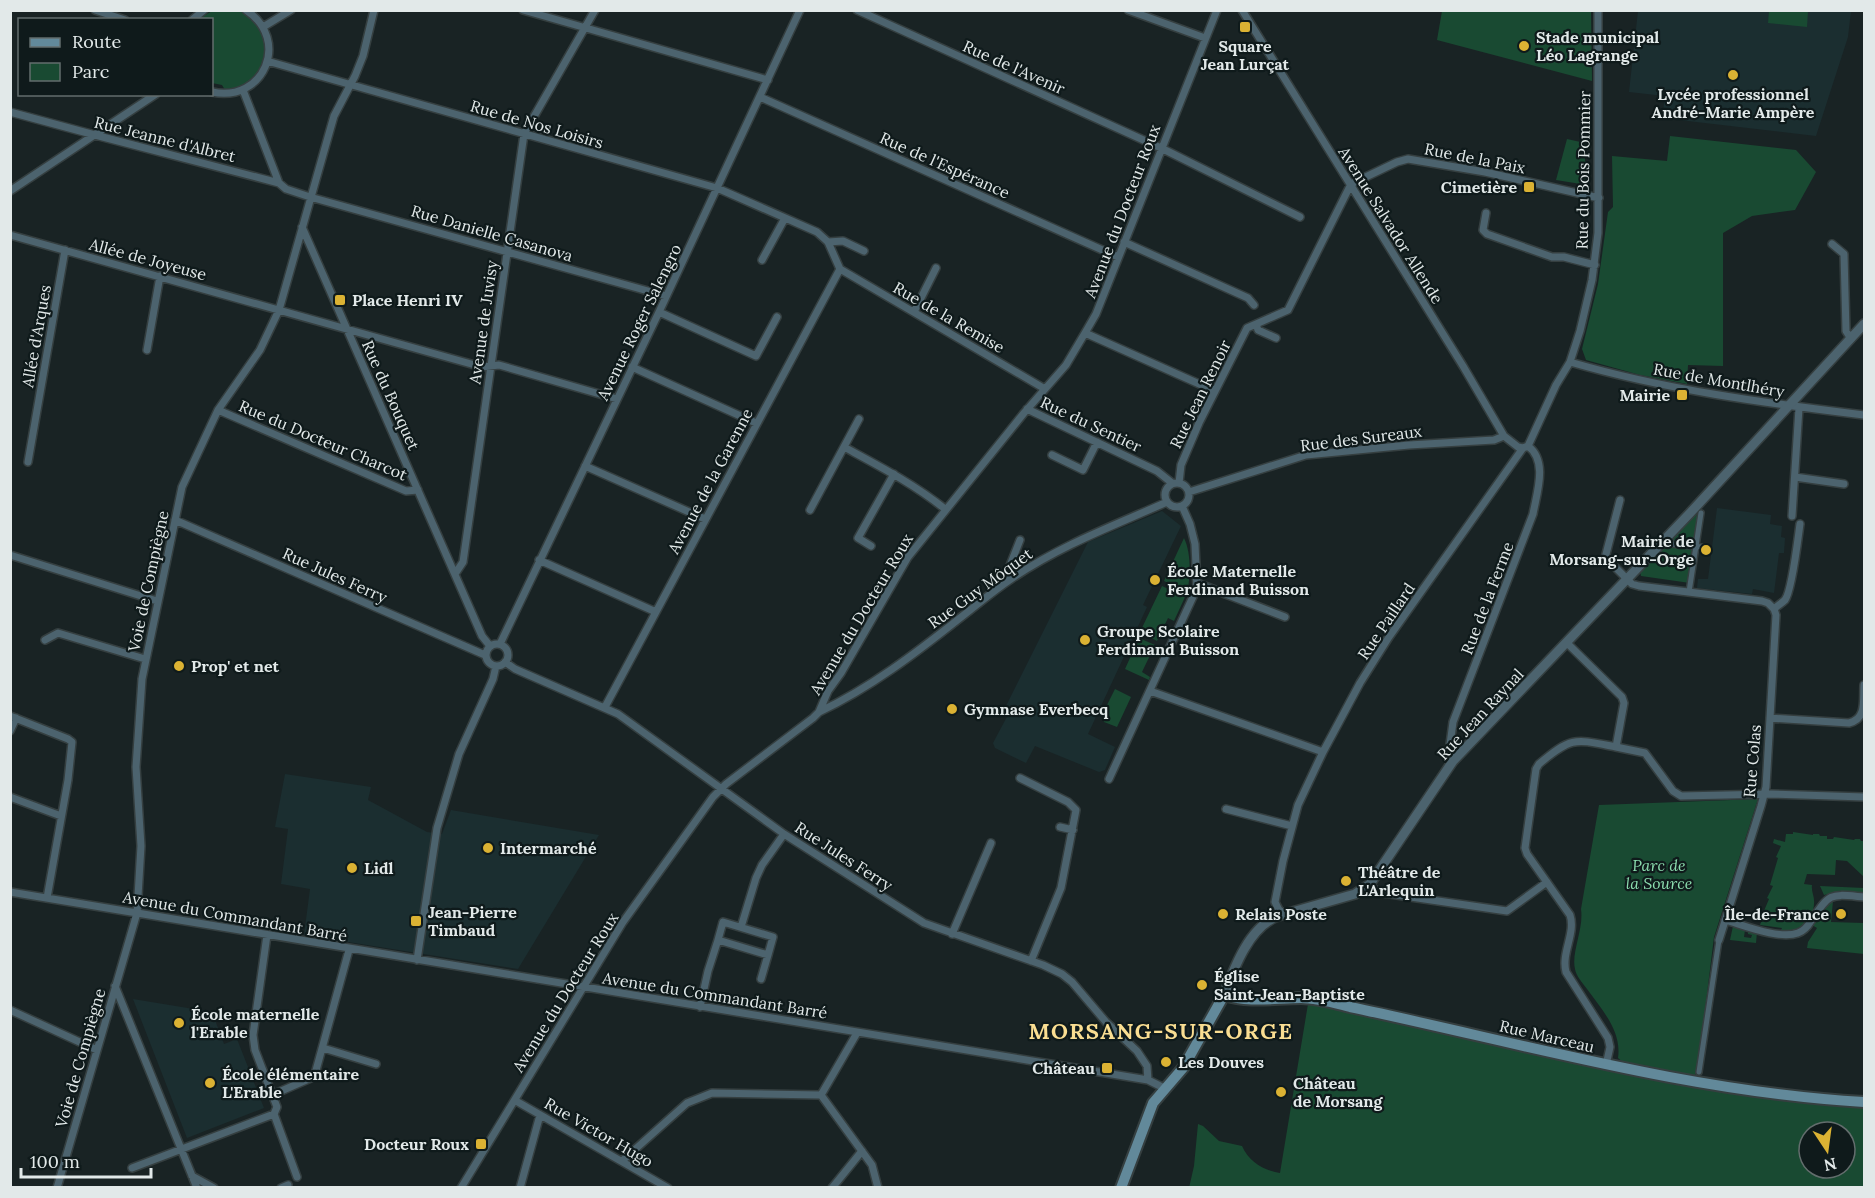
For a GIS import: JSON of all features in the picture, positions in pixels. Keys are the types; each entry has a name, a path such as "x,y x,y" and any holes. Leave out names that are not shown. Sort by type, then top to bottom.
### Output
{"main road":[{"name":"Rue Marceau","path":"1224,995 1245,1000 1316,999 1443,1026 1606,1065 1697,1082 1864,1102"},
{"name":"Rue Jean Raynal","path":"1121,1188 1153,1103 1183,1068 1224,995"}],"street":[{"path":"95,10 119,18"},
{"path":"213,92 228,93 243,90 259,77 267,61 268,40 263,27 246,10"},
{"path":"263,27 291,10"},
{"name":"Voie de Compiègne","path":"57,1188 137,913 141,846 136,766 145,659 182,487 218,410 260,350 279,310 334,116 363,56 374,10"},
{"path":"523,10 768,80"},
{"name":"Avenue de Juvisy","path":"455,574 463,562 524,134 595,10"},
{"name":"Avenue Roger Salengro","path":"500,644 800,10"},
{"name":"Rue de l'Avenir","path":"857,10 1161,148 1300,217"},
{"path":"1128,10 1205,38"},
{"name":"Avenue du Docteur Roux","path":"461,1188 516,1101 583,987 647,887 720,789 819,712 833,682 841,673 908,557 1027,409 1066,365 1096,314 1216,10"},
{"name":"Avenue Salvador Allende","path":"1242,10 1504,436 1518,447 1525,447"},
{"name":"Rue du Bois Pommier","path":"1570,362 1586,314 1595,265 1599,198 1598,10"},
{"name":"Rue de Nos Loisirs","path":"267,61 717,188 817,232 828,242"},
{"path":"243,90 279,183"},
{"path":"10,190 153,96"},
{"name":"Rue de l'Espérance","path":"760,97 1118,257"},
{"name":"Rue Jeanne d'Albret","path":"10,112 279,183 286,189 310,196"},
{"name":"Rue de la Paix","path":"1351,184 1408,159 1485,172 1599,198"},
{"name":"Rue Jean Renoir","path":"1176,483 1181,465 1247,328 1288,310 1351,184"},
{"name":"Rue Danielle Casanova","path":"310,196 666,296"},
{"path":"1486,213 1483,230 1487,234 1552,257 1564,257 1595,265"},
{"path":"762,260 785,218"},
{"name":"Rue du Bouquet","path":"302,226 455,574"},
{"name":"Allée de Joyeuse","path":"10,235 482,367 499,365 617,399"},
{"path":"840,269 828,242 843,241 864,251"},
{"path":"1124,242 1248,298 1253,301 1254,305"},
{"path":"1832,244 1844,254 1846,331 1851,339"},
{"name":"Allée d'Arques","path":"28,462 65,250"},
{"path":"914,312 936,267"},
{"name":"Rue de la Remise","path":"840,269 1045,389"},
{"name":"Avenue de la Garenne","path":"605,707 840,269"},
{"path":"147,350 160,276"},
{"path":"659,312 756,356 777,317"},
{"path":"1256,324 1258,330 1276,338"},
{"name":"Rue Jean Raynal","path":"1224,995 1237,961 1266,922 1285,914 1354,894 1370,884 1454,761 1667,537 1864,324"},
{"path":"1085,333 1215,391"},
{"name":"Rue de Montlhéry","path":"1570,362 1647,382 1799,408 1864,415"},
{"name":"Rue Paillard","path":"1285,914 1279,910 1275,902 1282,861 1298,805 1323,752 1360,683 1389,637 1525,447 1570,362"},
{"path":"632,367 756,423"},
{"path":"1792,516 1799,408"},
{"name":"Rue du Sentier","path":"1027,409 1157,471 1176,483"},
{"name":"Rue du Docteur Charcot","path":"218,410 406,491 418,490"},
{"path":"810,510 859,420"},
{"name":"Rue des Sureaux","path":"1188,492 1306,455 1420,444 1494,440 1504,436"},
{"path":"1052,455 1083,471 1097,442"},
{"path":"844,447 894,474 931,497 945,509"},
{"name":"Rue de la Ferme","path":"1454,761 1449,752 1453,722 1533,514 1539,462 1537,454 1525,447"},
{"path":"585,466 705,519"},
{"path":"871,546 858,538 894,474"},
{"path":"1795,477 1845,484"},
{"path":"1176,483 1185,486 1188,492 1188,500 1182,506 1174,506 1167,502 1165,491 1176,483"},
{"path":"1620,500 1605,558 1606,562 1615,567 1626,579 1639,586 1762,601 1774,609 1785,600 1788,593 1796,559 1800,524"},
{"name":"Rue Guy Môquet","path":"819,712 853,694 924,646 1010,580 1076,540 1167,502"},
{"path":"1109,779 1194,598 1197,583 1195,544 1182,506"},
{"path":"1689,592 1698,547 1701,513"},
{"name":"Rue Jules Ferry","path":"174,520 485,655"},
{"path":"1667,537 1672,544 1698,547"},
{"path":"1010,580 1009,568 1020,540"},
{"path":"10,555 157,601"},
{"path":"539,560 656,612"},
{"path":"455,574 482,636 490,646"},
{"path":"1197,583 1285,617"},
{"name":"Rue Colas","path":"1699,1072 1719,940 1765,794 1776,615 1774,609"},
{"path":"45,640 58,633 145,659"},
{"path":"1567,643 1622,697 1624,703 1616,747"},
{"path":"500,644 508,652 505,662 496,666 487,661 485,655 490,646 500,644"},
{"name":"Rue Jules Ferry","path":"505,662 515,669 618,714 784,834 914,918 1062,974 1106,1022 1132,1046 1147,1066 1148,1080"},
{"path":"417,960 436,828 459,754 493,679 496,666"},
{"path":"1770,718 1855,722 1863,714 1862,684"},
{"path":"1150,691 1323,752"},
{"path":"10,731 13,717 72,742 47,898"},
{"path":"1606,1065 1610,1047 1608,1038 1569,978 1565,967 1572,919 1525,848 1536,769 1547,758 1573,741 1579,740 1645,753 1673,791 1680,796 1765,794 1864,797"},
{"path":"1020,778 1072,804 1076,810 1061,888 1030,961"},
{"path":"10,797 61,816"},
{"path":"1226,809 1292,826"},
{"path":"1060,827 1073,830"},
{"path":"741,927 759,872 784,834"},
{"path":"952,934 992,843"},
{"path":"1370,884 1383,893 1506,911 1547,882"},
{"name":"Avenue du Commandant Barré","path":"10,892 349,950 1148,1080 1164,1088"},
{"path":"1725,920 1758,930 1790,935 1807,927 1828,898 1840,895 1864,897"},
{"path":"700,1007 723,922 773,938 761,979"},
{"path":"267,935 253,1035 255,1050 277,1107 274,1114 297,1177"},
{"path":"718,940 768,955"},
{"path":"272,1095 311,1078 318,1068 349,950"},
{"path":"115,986 197,1188"},
{"path":"10,1010 97,1050"},
{"path":"821,1095 857,1033"},
{"path":"323,1048 376,1064"},
{"path":"622,1161 687,1103 712,1094 821,1095"},
{"path":"821,1095 872,1166 878,1188"},
{"name":"Rue Victor Hugo","path":"516,1101 668,1188"},
{"path":"132,1168 274,1114"},
{"path":"520,1188 540,1114"},
{"path":"832,1188 862,1151"},
{"path":"192,1176 214,1187"},
{"path":"281,1188 288,1185 286,1188"}],"shaded area":[{"name":"Lycée professionnel André-Marie Ampère","path":"1638,11 1851,11 1848,37 1816,136 1662,118 1665,96 1629,92"},
{"path":"1717,508 1771,515 1770,524 1782,526 1781,537 1785,538 1784,553 1779,553 1774,593 1753,589 1752,594 1697,588 1698,579 1708,579"},
{"name":"Groupe Scolaire Ferdinand Buisson","path":"1162,511 1181,526 1143,605 1147,607 1088,734 1115,747 1105,770 1099,772 1035,746 1026,763 995,748 993,743 1010,711 1005,708 1088,542"},
{"path":"285,774 371,787 368,800 427,832 442,834 451,810 599,835 518,969 304,935 310,889 281,884 288,829 275,827"},
{"name":"École élémentaire L'Erable","path":"133,999 212,1012 224,1044 237,1039 264,1108 187,1138"}],"green space":[{"path":"237,10 255,22 261,31 264,41 264,62 252,80 239,87 225,90 222,85 213,83 213,18 200,18 212,11"},
{"name":"Stade municipal Léo Lagrange","path":"1442,11 1591,11 1592,81 1437,40"},
{"path":"1769,11 1808,11 1807,27 1768,23"},
{"path":"1670,136 1796,150 1816,172 1795,210 1752,216 1723,233 1723,366 1688,365 1687,384 1640,375 1586,360 1582,349 1598,284 1608,212 1613,207 1612,156 1667,161"},
{"path":"1567,139 1585,143 1585,161 1588,161 1590,182 1587,185 1556,180"},
{"path":"1695,514 1700,516 1690,583 1641,576 1640,572"},
{"path":"1184,538 1190,564 1187,592 1164,581"},
{"path":"1162,586 1185,597 1174,621 1168,618 1157,641 1140,632"},
{"path":"1139,638 1155,645 1142,672 1150,677 1149,680 1125,669"},
{"path":"1115,689 1131,697 1117,727 1104,722 1102,715"},
{"name":"Parc de la Source","path":"1758,799 1714,937 1695,1078 1625,1064 1618,1058 1617,1039 1610,1021 1578,977 1574,962 1599,805"},
{"path":"1793,832 1819,834 1827,836 1827,839 1834,837 1864,841 1864,877 1847,861 1836,860 1835,875 1807,874 1804,884 1812,885 1814,899 1811,916 1799,928 1781,930 1782,928 1760,925 1769,899 1767,898 1773,886 1770,885 1778,858 1776,857 1781,846 1773,843 1774,839 1785,842 1786,834 1793,834"},
{"path":"1820,886 1864,888 1864,895 1836,892 1824,895"},
{"path":"1833,901 1831,922 1863,923 1864,954 1807,948 1817,928 1812,925 1822,909"},
{"path":"1733,926 1745,930 1744,937 1751,938 1752,935 1748,934 1748,930 1757,932 1756,943 1730,940"},
{"path":"1308,1004 1342,1009 1671,1084 1864,1108 1864,1187 1189,1188 1194,1166 1198,1124 1219,1141 1242,1146 1248,1157 1268,1170 1280,1173"}],"place":[{"name":"Square Jean Lurçat","path":"1245,27"},
{"name":"Stade municipal Léo Lagrange","path":"1524,46"},
{"name":"Lycée professionnel André-Marie Ampère","path":"1733,75"},
{"name":"Cimetière","path":"1529,187"},
{"name":"Place Henri IV","path":"340,300"},
{"name":"Mairie","path":"1682,395"},
{"name":"Mairie de Morsang-sur-Orge","path":"1706,550"},
{"name":"École Maternelle Ferdinand Buisson","path":"1155,580"},
{"name":"Groupe Scolaire Ferdinand Buisson","path":"1085,640"},
{"name":"Prop' et net","path":"179,666"},
{"name":"Gymnase Everbecq","path":"952,709"},
{"name":"Intermarché","path":"488,848"},
{"name":"Lidl","path":"352,868"},
{"name":"Théâtre de L'Arlequin","path":"1346,881"},
{"name":"Relais Poste","path":"1223,914"},
{"name":"Île-de-France","path":"1841,914"},
{"name":"Jean-Pierre Timbaud","path":"416,921"},
{"name":"Église Saint-Jean-Baptiste","path":"1202,985"},
{"name":"École maternelle l'Erable","path":"179,1023"},
{"name":"Les Douves","path":"1166,1062"},
{"name":"Château","path":"1107,1068"},
{"name":"École élémentaire L'Erable","path":"210,1083"},
{"name":"Château de Morsang","path":"1281,1092"},
{"name":"Docteur Roux","path":"481,1144"}],"district":[{"name":"MORSANG-SUR-ORGE","path":"1161,1031"}]}
